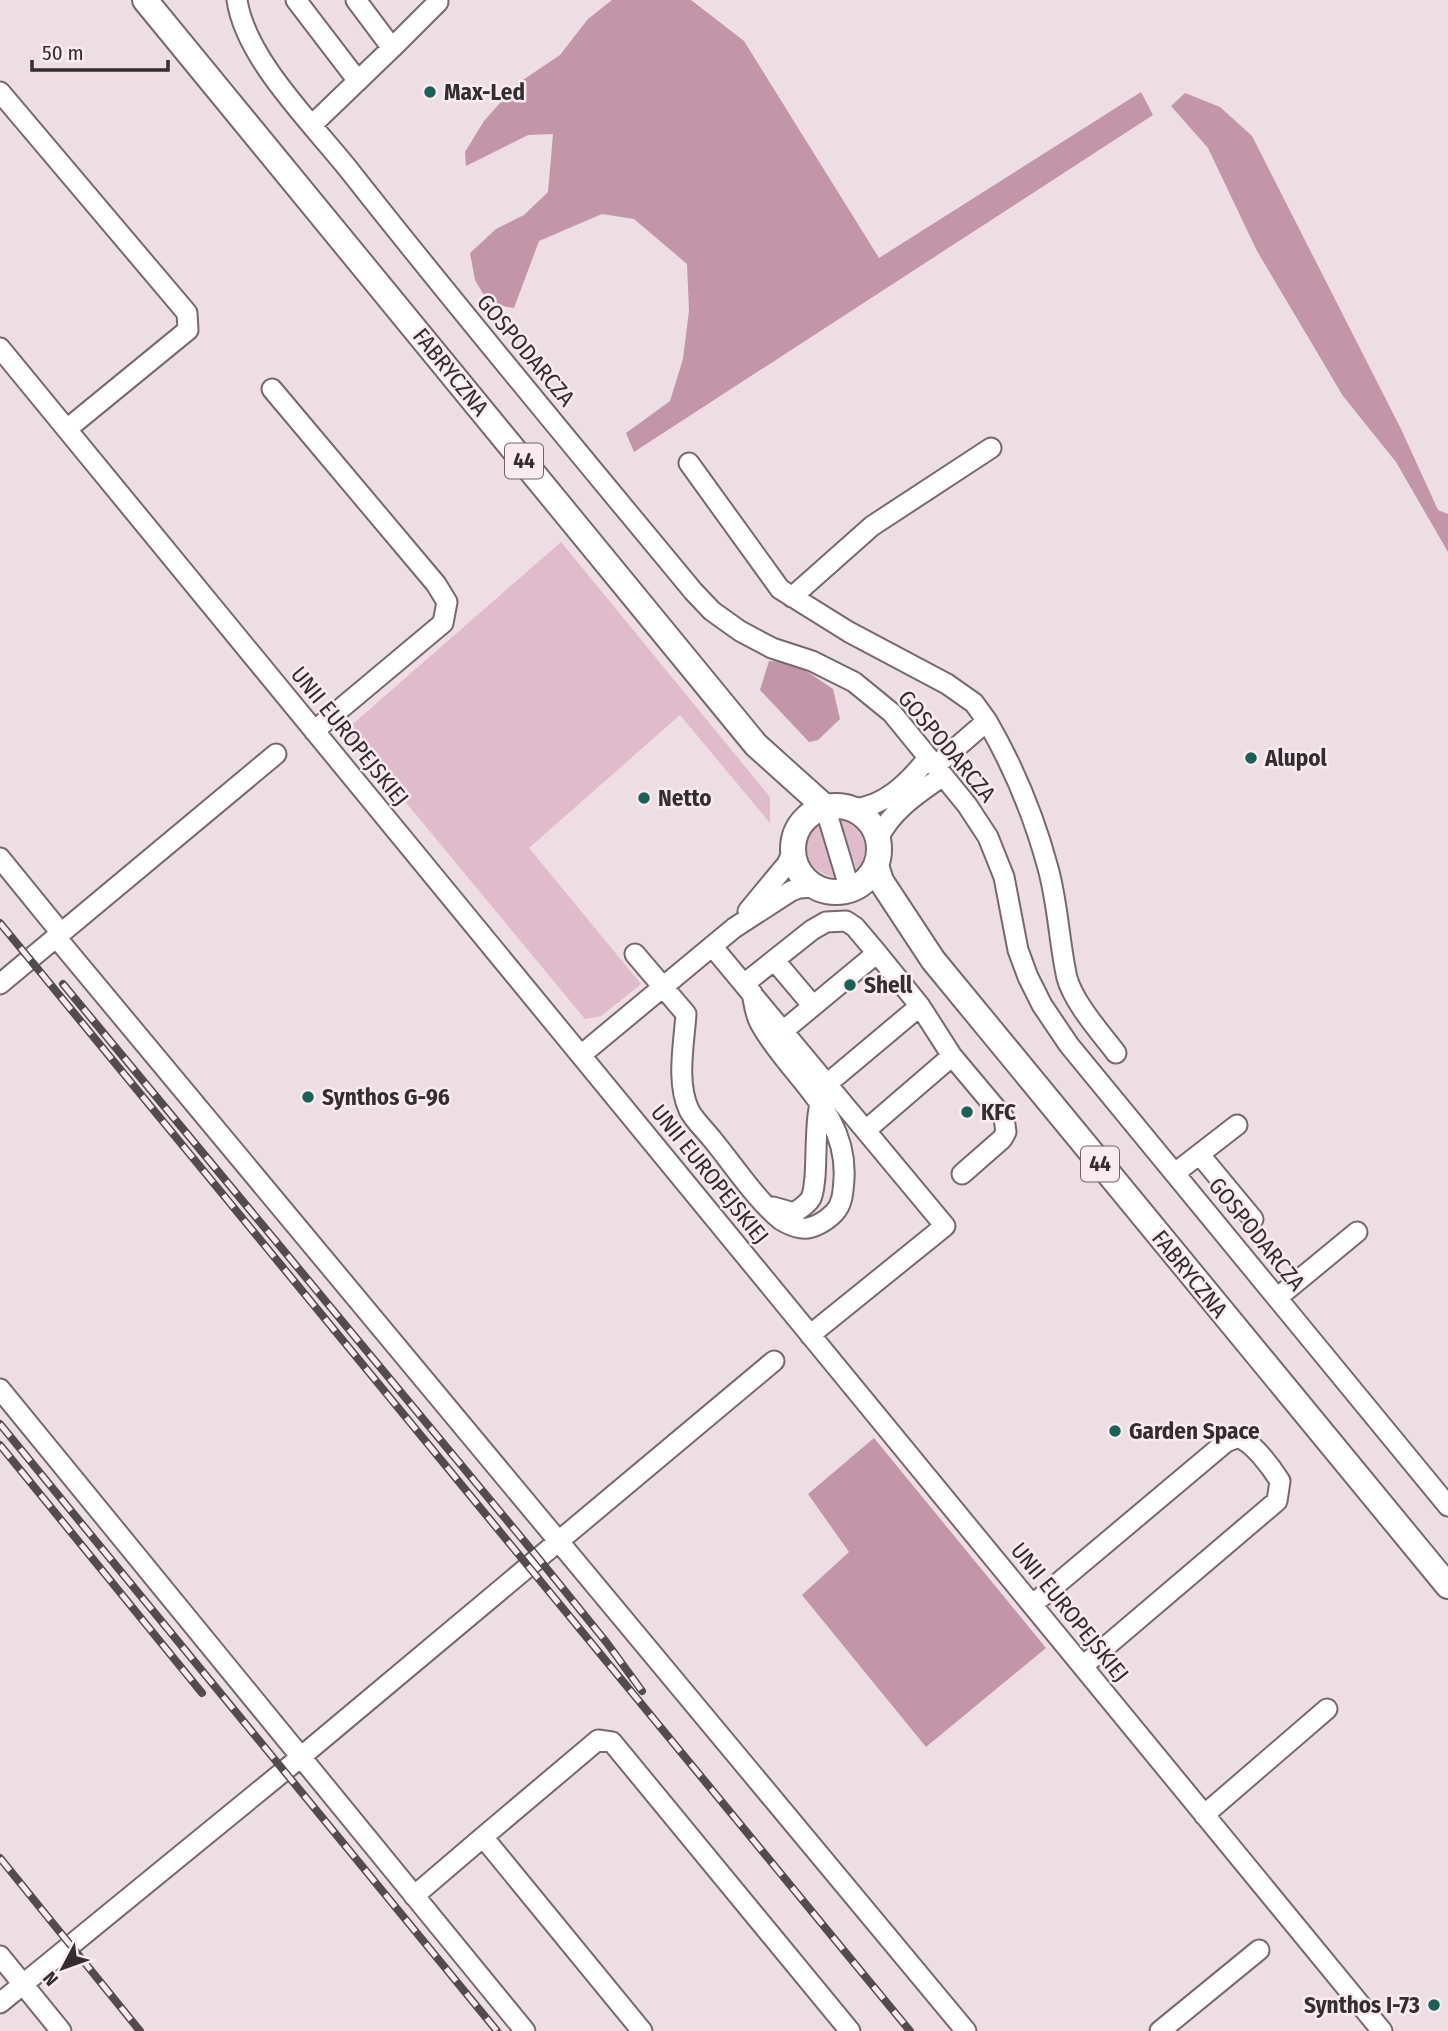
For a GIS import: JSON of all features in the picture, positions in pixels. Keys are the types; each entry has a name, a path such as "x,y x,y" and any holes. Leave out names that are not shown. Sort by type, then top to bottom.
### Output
{"main road":[{"name":"FABRYCZNA","path":"145,0 756,745 789,799 800,824"},
{"name":"FABRYCZNA","path":"756,745 825,807"},
{"path":"815,887 799,872 793,851 793,842 800,824 813,812 838,806 852,809 869,821 878,839"},
{"name":"44","path":"876,865 878,839"},
{"name":"FABRYCZNA","path":"876,865 890,897 933,960 1448,1586"},
{"path":"850,890 865,881 876,865"},
{"name":"44","path":"815,887 831,892 850,890"},
{"name":"FABRYCZNA","path":"850,890 879,907 933,960"}],"street":[{"name":"GOSPODARCZA","path":"237,0 242,22 268,69 437,280 693,591 712,611 740,631 772,648 812,661 854,682 892,713 967,805 988,837 1004,877 1017,950 1042,1005 1069,1045 1448,1506"},
{"path":"296,0 358,81"},
{"path":"356,0 392,48"},
{"path":"312,125 438,2"},
{"path":"0,92 187,313 188,330 67,429"},
{"name":"UNII EUROPEJSKIEJ","path":"0,348 1382,2031"},
{"path":"272,389 436,584 447,602 443,623 314,731"},
{"path":"792,597 872,526 991,448"},
{"path":"689,463 780,589 849,632 947,684 974,703 987,720 1010,762 1048,867 1068,980 1087,1015 1116,1053"},
{"path":"878,839 892,817 919,793 935,767 987,720"},
{"path":"0,984 276,754"},
{"path":"852,809 879,803 916,773 935,767"},
{"path":"825,807 850,890"},
{"path":"734,928 778,876 793,851"},
{"path":"0,858 59,935 559,1543 965,2031"},
{"path":"581,1055 734,928 791,891 815,887"},
{"path":"748,988 816,927 837,920 846,920 855,927 920,1006 952,1056 1004,1118 1007,1125 1002,1139 962,1174"},
{"path":"712,946 945,1226 810,1335"},
{"path":"783,1031 877,953"},
{"path":"635,954 686,1014 682,1071 689,1111 766,1204 783,1221 803,1229 828,1219 838,1209 843,1197 845,1158 835,1126 758,1020 748,988"},
{"path":"775,961 813,1006"},
{"path":"766,1204 794,1213 806,1205 813,1196 821,1092 827,1084 920,1006"},
{"path":"866,1130 952,1056"},
{"path":"1175,1173 1237,1125"},
{"path":"1199,1155 1253,1219"},
{"path":"1277,1298 1357,1232"},
{"path":"0,2003 559,1543 774,1361"},
{"path":"0,1389 525,2031"},
{"path":"1032,1605 1226,1442 1236,1438 1246,1440 1273,1470 1280,1481 1277,1501 1083,1666"},
{"path":"1204,1815 1328,1709"},
{"path":"414,1896 598,1740 612,1742 850,2031"},
{"path":"483,1837 642,2031"},
{"path":"1160,2031 1259,1950"},
{"path":"0,1956 61,2031"}],"shaded area":[{"path":"612,0 691,0 744,41 879,258 1141,92 1153,115 634,452 626,433 670,401 683,359 689,311 687,264 634,219 602,214 539,241 514,308 489,304 475,280 470,253 496,229 524,215 548,192 553,134 528,135 466,166 465,152 484,121 517,84 560,55 588,19"},
{"path":"1185,93 1220,107 1252,136 1401,429 1438,510 1448,514 1448,552 1396,462 1343,396 1257,251 1208,148 1171,106"},
{"path":"561,542 770,797 770,823 680,715 529,848 641,984 601,1016 585,1019 346,730"},
{"path":"769,661 793,662 833,689 840,719 818,740 809,742 760,690"},
{"path":"839,818 854,827 863,840 864,854 857,870"},
{"path":"820,823 839,878 819,871 807,857 806,840"},
{"path":"874,1438 1046,1648 926,1747 802,1595 849,1552 808,1494"}],"railway":[{"path":"0,923 910,2031"},
{"path":"63,984 539,1559 642,1691"},
{"path":"0,1424 497,2031"},
{"path":"0,1445 202,1693"},
{"path":"0,1858 140,2031"}],"place":[{"name":"Max-Led","path":"430,92"},
{"name":"Alupol","path":"1251,758"},
{"name":"Netto","path":"644,798"},
{"name":"Shell","path":"850,985"},
{"name":"Synthos G-96","path":"308,1097"},
{"name":"KFC","path":"967,1112"},
{"name":"Garden Space","path":"1115,1431"},
{"name":"Synthos I-73","path":"1434,2005"}]}
